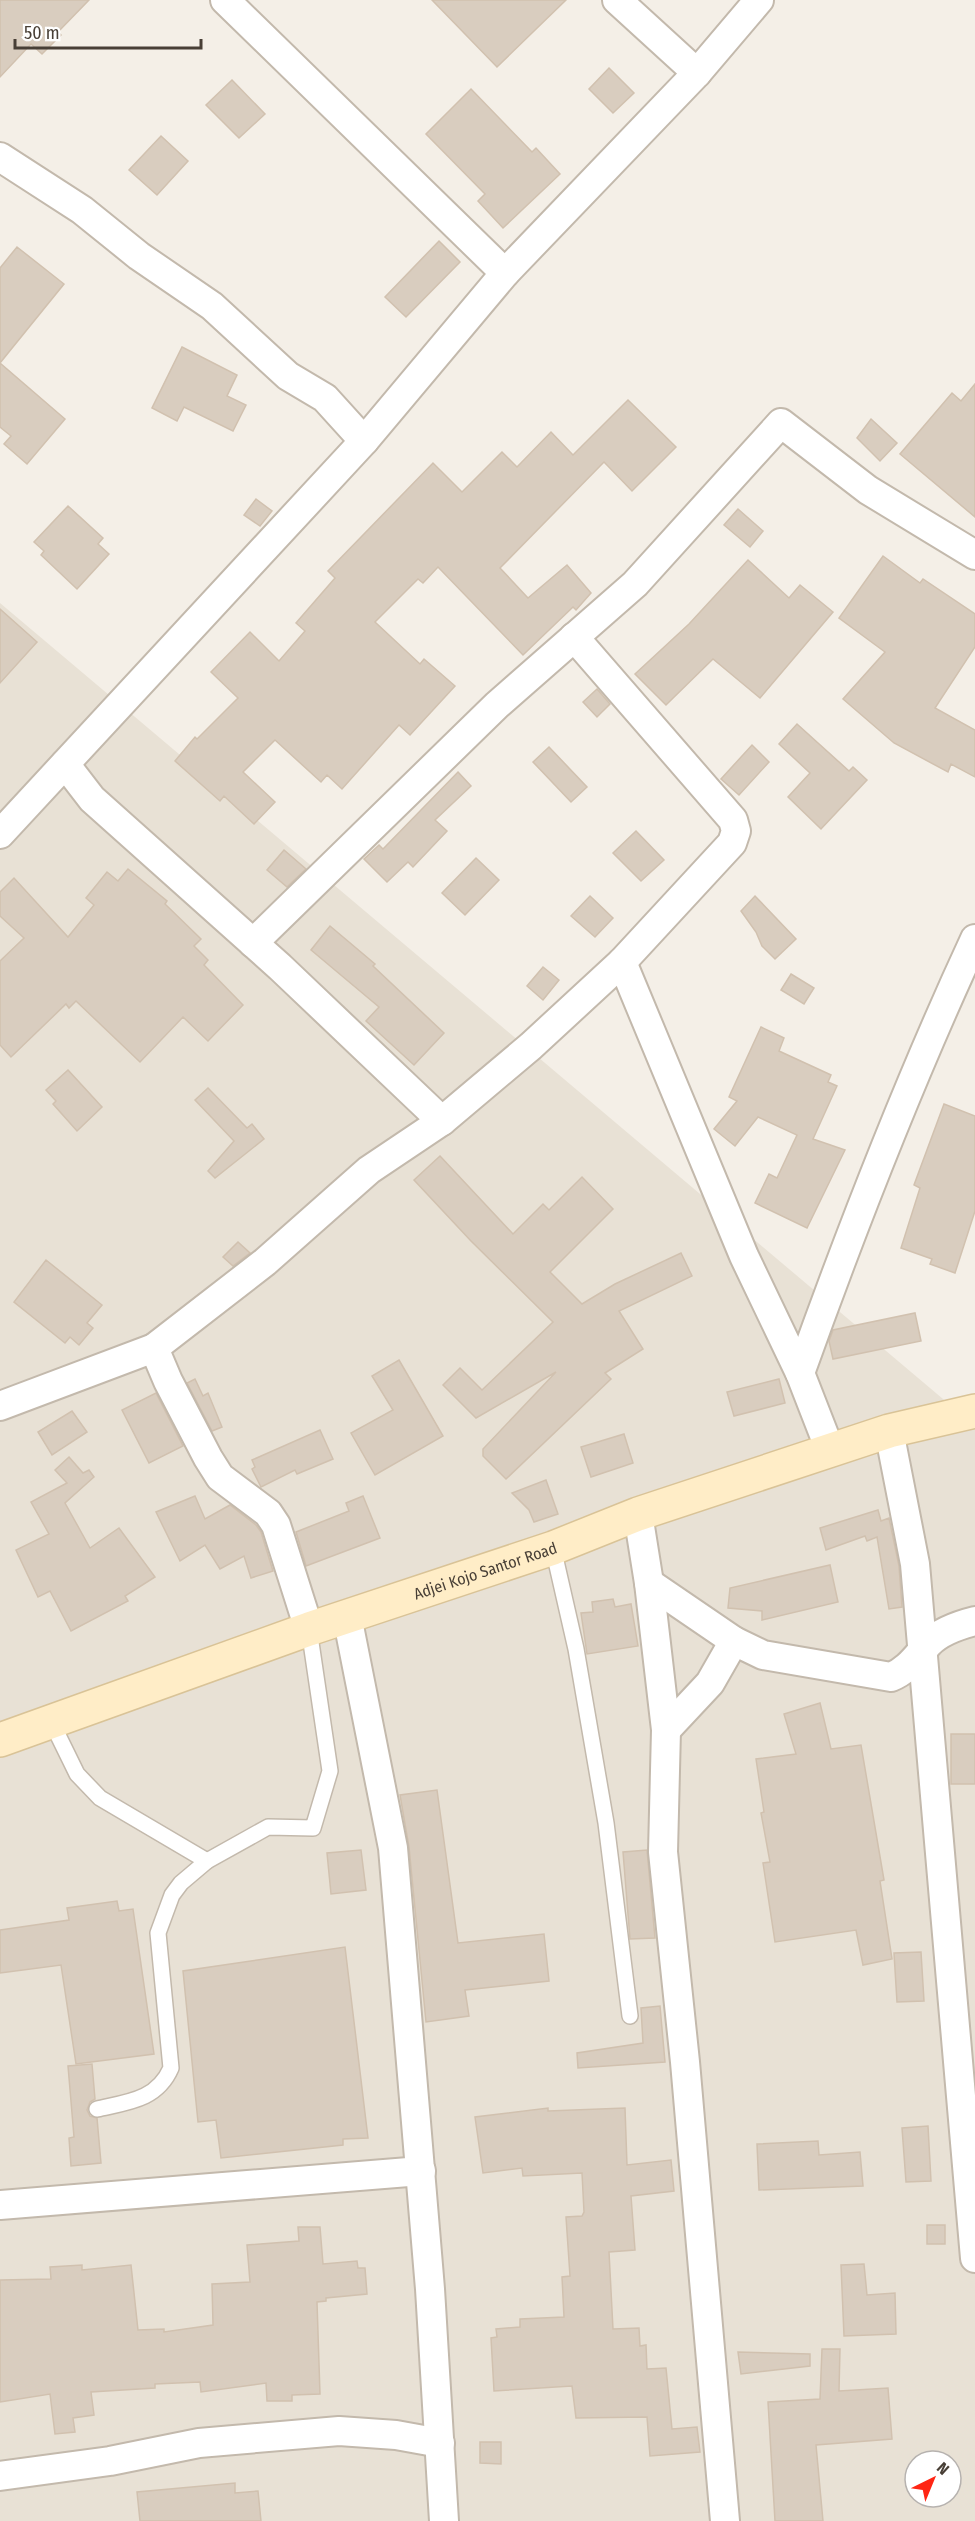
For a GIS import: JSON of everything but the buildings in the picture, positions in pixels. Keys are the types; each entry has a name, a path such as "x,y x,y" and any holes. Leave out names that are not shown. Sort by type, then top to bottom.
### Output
{"street":[{"path":"225,0 505,273"},
{"path":"617,0 697,73"},
{"path":"0,834 364,441 505,273 697,73 759,0"},
{"path":"0,157 82,210 139,256 212,306 288,376 325,398 364,441"},
{"path":"253,943 497,705 635,584 781,423 868,489 975,555"},
{"path":"0,1406 154,1348 265,1262 369,1170 441,1121 531,1046 622,962 732,843 736,831 733,820 574,637"},
{"path":"65,764 92,799 253,943 441,1121"},
{"path":"800,1373 865,1194 931,1033 975,939"},
{"path":"622,962 744,1256 800,1373 830,1450"},
{"path":"154,1348 168,1381 220,1477 268,1513 276,1525 309,1629"},
{"name":"Adjei Kojo Santor Road","path":"0,1740 309,1629 553,1548 638,1514 889,1431 975,1411"},
{"path":"889,1431 915,1564 975,2258"},
{"path":"638,1514 649,1582 666,1730 663,1852 687,2086 725,2521"},
{"path":"649,1582 734,1641 763,1654 891,1677 903,1672 930,1642 955,1626 975,1621"},
{"path":"348,1616 393,1848 421,2171 444,2521"},
{"path":"666,1730 710,1683 734,1641"},
{"path":"0,2205 421,2171"},
{"path":"0,2476 110,2461 199,2444 339,2431 396,2435 440,2443"}],"lane":[{"path":"553,1548 576,1649 606,1823 630,2016"},
{"path":"97,2109 144,2098 156,2091 165,2080 172,2057 158,1933 172,1894 181,1883 207,1861 268,1827 313,1828 330,1771 309,1629"},
{"path":"52,1723 77,1774 100,1798 207,1861"}],"shaded area":[{"path":"0,603 975,1426 975,2521 0,2521"}]}
